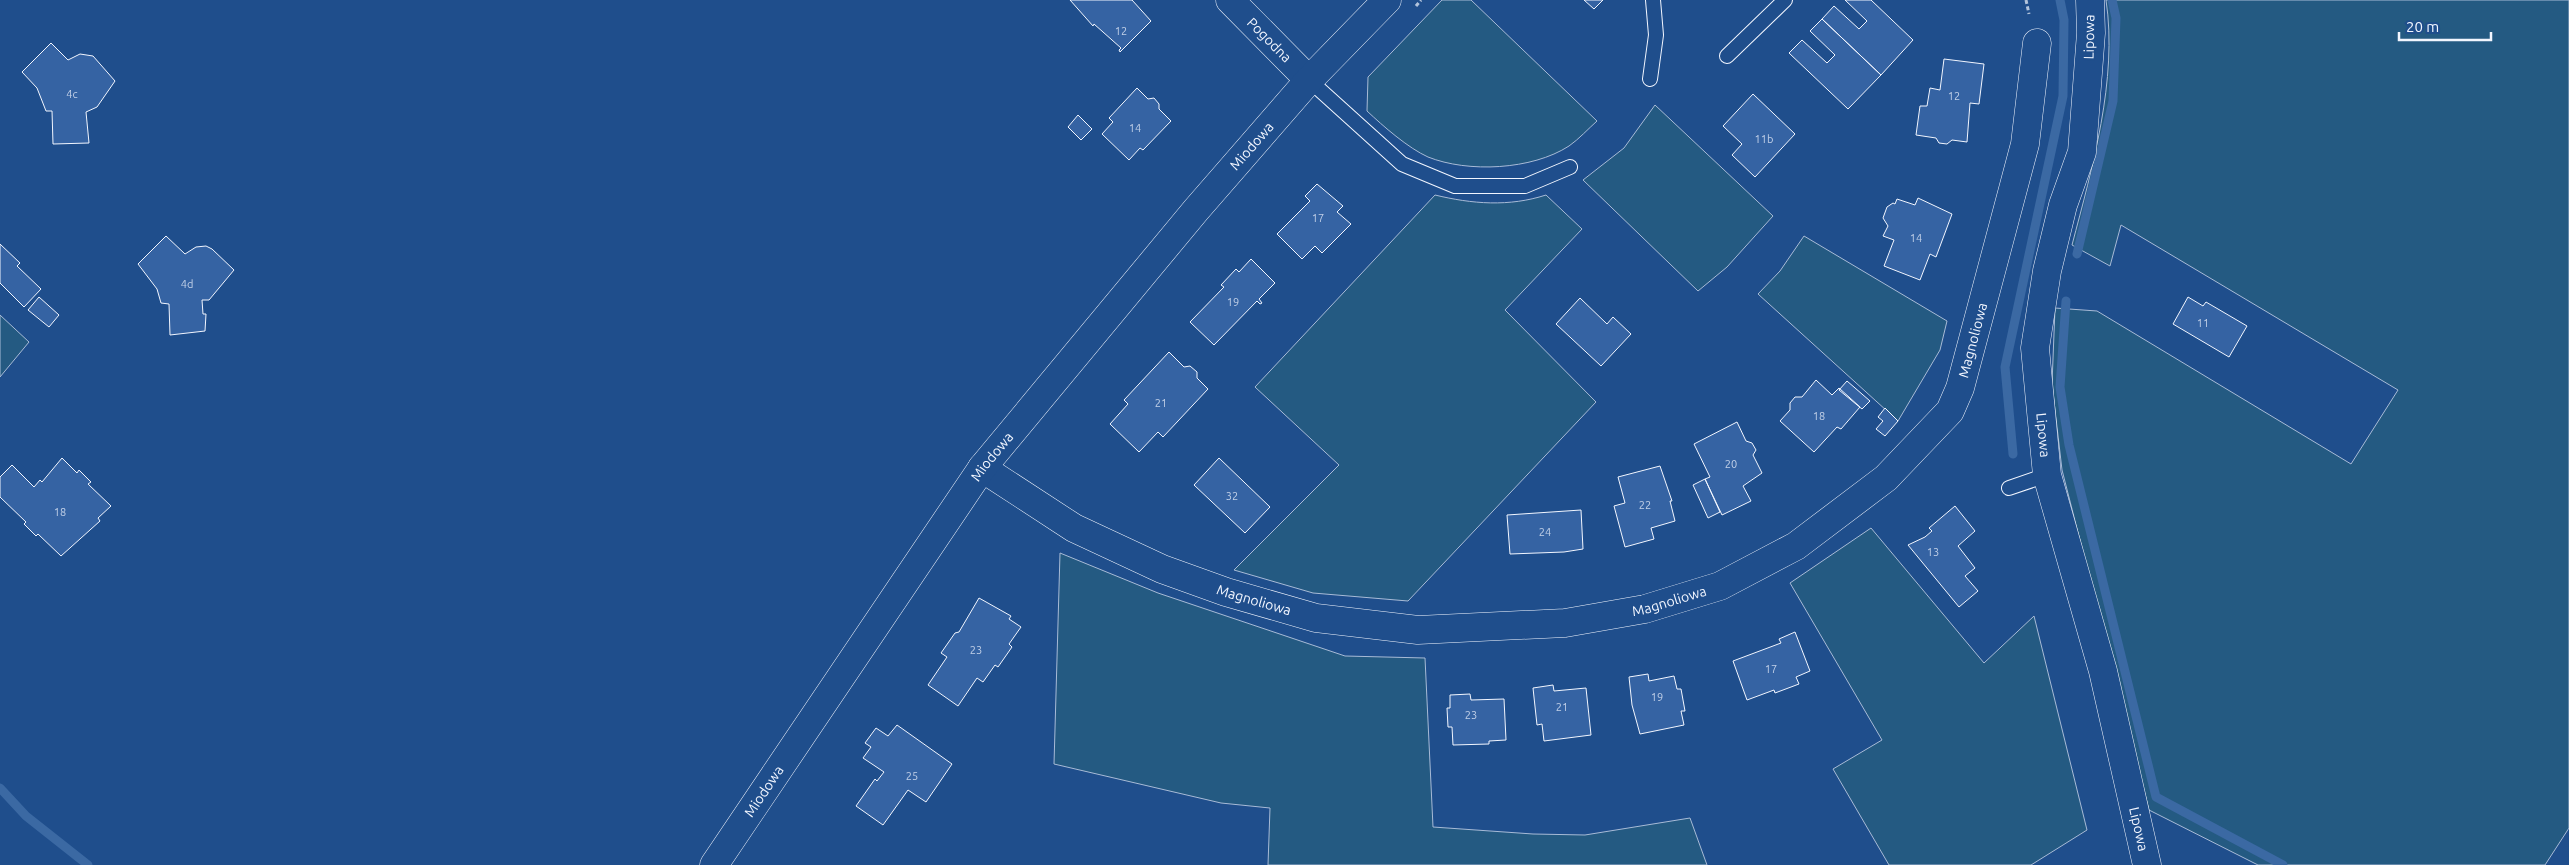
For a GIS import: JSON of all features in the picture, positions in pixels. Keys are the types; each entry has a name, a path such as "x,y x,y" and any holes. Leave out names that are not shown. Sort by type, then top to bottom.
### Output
{"street":[{"name":"Pogodna","path":"1230,0 1309,80"},
{"name":"Miodowa","path":"714,865 982,468 1196,210 1309,80 1387,0"},
{"name":"Lipowa","path":"2090,0 2091,33 2082,152 2063,205 2048,271 2035,348 2048,475 2103,671 2147,865"},
{"name":"Magnoliowa","path":"982,468 1074,528 1162,569 1226,592 1316,618 1418,630 1565,622 1645,609 1720,586 1796,546 1886,478 1950,411 1960,388 2025,144 2036,44"}],"lane":[{"path":"1650,79 1656,35 1653,0"},
{"path":"1727,56 1785,0"},
{"path":"1309,80 1402,164 1454,186 1525,186 1570,167"},
{"path":"2009,488 2048,475"}],"shaded area":[{"path":"1442,0 1471,0 1597,121 1573,143 1554,154 1519,164 1500,166 1480,167 1444,162 1420,153 1396,136 1367,111 1368,77"},
{"path":"2106,0 2569,0 2569,828 2545,865 2258,865 2149,810 2062,470 2052,384 2055,308 2097,311 2351,464 2398,390 2121,225 2110,266 2072,245 2095,155 2106,92 2109,30"},
{"path":"1655,105 1773,216 1727,267 1698,291 1583,180 1624,148"},
{"path":"1435,195 1477,202 1504,203 1546,195 1582,229 1505,310 1596,402 1408,601 1313,593 1234,570 1339,465 1255,387"},
{"path":"1804,236 1947,321 1940,350 1898,421 1758,294 1780,271"},
{"path":"0,315 29,342 0,377"},
{"path":"1871,528 1984,663 2034,616 2087,830 2031,865 1889,865 1833,769 1882,740 1790,583"},
{"path":"1060,553 1158,593 1345,656 1425,658 1433,827 1533,834 1585,835 1690,818 1707,865 1268,865 1270,808 1221,803 1054,764"}],"building":[{"path":"1070,0 1132,0 1151,21 1120,52 1121,48 1094,24 1093,26"},
{"path":"1584,0 1603,0 1594,9"},
{"path":"1845,0 1871,0 1913,40 1881,75 1822,19 1834,6 1859,29 1867,21"},
{"path":"1822,19 1881,75 1848,109 1789,53 1802,40 1827,63 1835,55 1810,31"},
{"path":"51,43 68,60 80,54 93,56 115,81 97,107 86,112 89,143 53,144 52,111 46,111 37,88 22,72"},
{"path":"1944,59 1984,64 1979,104 1970,103 1967,142 1952,140 1947,144 1939,143 1936,138 1916,135 1920,106 1927,106 1930,88 1940,90"},
{"path":"1137,88 1148,99 1154,98 1159,104 1159,109 1171,121 1143,150 1140,148 1129,160 1102,134 1113,122 1109,118"},
{"path":"1753,94 1795,134 1755,177 1732,155 1742,144 1723,126"},
{"path":"1078,115 1092,129 1081,140 1068,127"},
{"path":"1317,184 1343,206 1337,212 1351,224 1322,253 1315,246 1302,259 1277,234 1310,201 1305,196"},
{"path":"1918,198 1952,214 1936,257 1930,254 1920,280 1884,266 1894,240 1883,236 1888,226 1883,218 1887,207 1893,203 1895,204 1897,199 1915,205"},
{"path":"166,236 185,254 196,247 206,246 212,249 234,270 209,300 202,300 203,314 206,314 205,331 170,335 169,304 161,303 157,289 138,264"},
{"path":"0,244 20,263 17,266 41,289 24,307 0,283"},
{"path":"1251,259 1275,283 1259,299 1262,303 1260,304 1257,301 1214,345 1190,322 1224,287 1221,285 1236,269 1239,272"},
{"path":"39,297 59,315 49,327 28,310"},
{"path":"2188,297 2203,306 2206,302 2247,326 2229,357 2173,324"},
{"path":"1580,298 1607,324 1613,317 1631,334 1601,366 1556,324"},
{"path":"1169,352 1184,367 1190,366 1197,372 1197,378 1208,389 1163,437 1158,432 1139,452 1110,424 1128,404 1124,400"},
{"path":"1816,380 1832,395 1839,388 1860,407 1841,429 1837,427 1814,452 1780,421 1790,410 1790,403 1795,397 1802,397"},
{"path":"1847,381 1870,401 1862,409 1839,390"},
{"path":"1885,408 1898,421 1885,436 1876,429 1883,421 1878,417"},
{"path":"1737,422 1746,441 1752,443 1756,450 1753,455 1762,473 1743,486 1751,501 1722,515 1705,479 1710,477 1694,444"},
{"path":"62,458 77,473 79,470 91,482 88,484 111,506 98,518 100,521 61,556 38,534 36,536 24,524 26,522 0,497 0,477 12,465 34,487 40,480 42,482"},
{"path":"1219,458 1270,507 1245,533 1194,485"},
{"path":"1660,466 1672,501 1670,501 1675,521 1651,528 1654,539 1625,547 1614,506 1625,503 1618,477"},
{"path":"1705,479 1720,512 1708,518 1693,485"},
{"path":"1955,506 1975,531 1958,546 1975,568 1965,576 1978,591 1959,607 1908,545 1925,537 1932,531 1929,528"},
{"path":"1581,510 1583,549 1564,552 1510,554 1507,515"},
{"path":"979,598 1011,616 1009,619 1021,627 1009,644 1012,647 998,667 995,665 983,682 977,678 958,706 928,685 947,657 941,653 955,633 959,632"},
{"path":"1795,632 1810,671 1796,677 1799,684 1775,693 1774,690 1747,700 1733,661 1781,643 1779,639"},
{"path":"1648,674 1649,681 1674,676 1677,689 1681,689 1685,711 1681,711 1684,725 1640,734 1632,705 1629,677"},
{"path":"1553,685 1554,691 1586,688 1591,735 1544,741 1542,724 1537,725 1533,688"},
{"path":"1470,694 1471,700 1504,699 1506,740 1489,741 1489,744 1453,745 1452,727 1448,727 1447,708 1450,708 1450,695"},
{"path":"897,725 952,764 926,802 908,790 883,825 856,806 875,779 877,781 884,772 863,758 871,747 865,743 876,728 888,736"}],"waterway":[{"path":"2013,454 2005,367 2063,96 2064,20 2060,0"},
{"path":"2077,254 2113,101 2116,18 2112,0"},
{"path":"2066,301 2060,387 2069,445 2156,797 2283,865"},
{"path":"0,788 26,816 88,865"}]}
